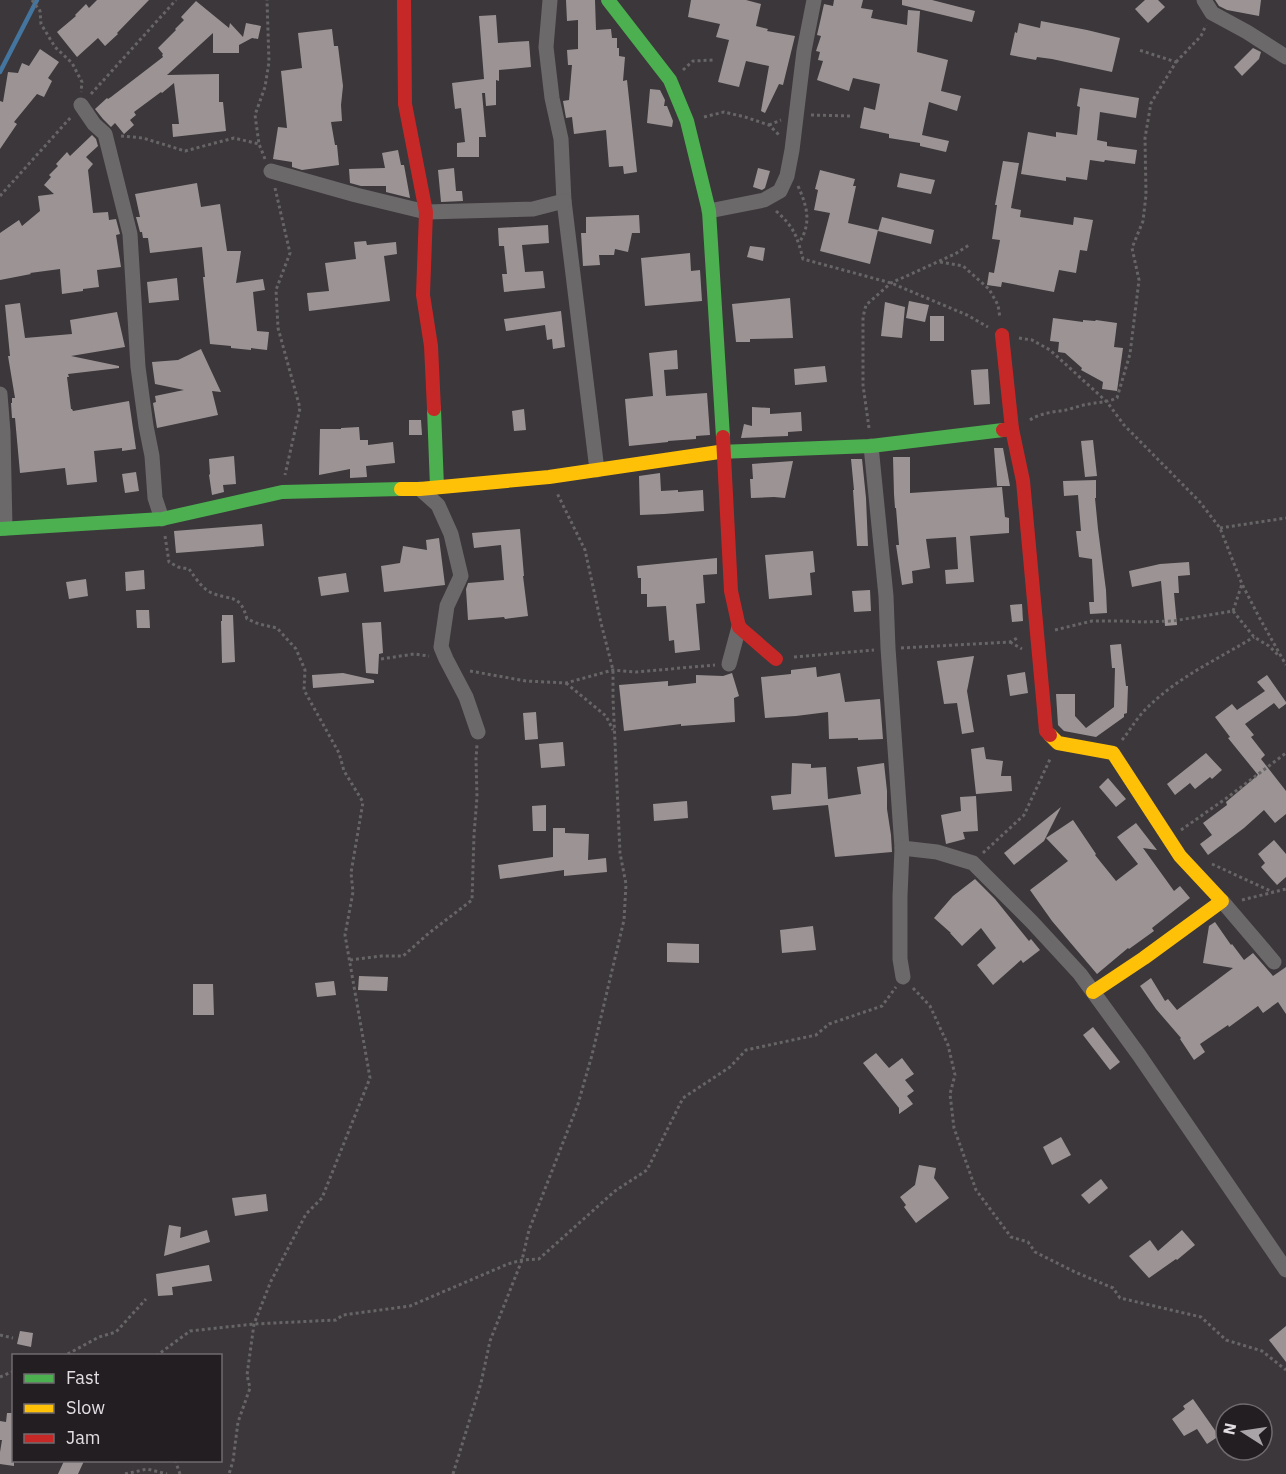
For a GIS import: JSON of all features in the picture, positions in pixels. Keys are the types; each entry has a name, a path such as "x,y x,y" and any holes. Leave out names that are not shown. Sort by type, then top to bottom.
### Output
{"street":[{"path":"404,0 405,104 426,212 423,295 431,346 437,487"},
{"path":"550,0 546,47 552,98 561,139 564,201 597,470"},
{"path":"608,0 670,80 687,121 709,211 731,591 739,627 729,664"},
{"path":"709,211 764,200 780,191 787,176 792,150 804,51 814,0"},
{"path":"1208,6 1286,57"},
{"path":"81,105 94,124 105,134 130,234 138,366 152,456 155,498 162,519"},
{"path":"271,171 426,212 533,209 564,201"},
{"path":"1002,335 1012,429 1023,481 1046,731 1058,743 1113,753 1180,856 1274,962"},
{"path":"0,394 3,432 2,529 162,519 282,492 420,489 549,477 723,451 871,446 1012,429"},
{"path":"871,446 886,596 902,848 900,959 903,977"},
{"path":"420,489 438,506 451,534 460,576 447,606 441,647 466,697 478,732"},
{"path":"739,627 776,659"},
{"path":"902,848 938,852 973,862 1080,974 1139,1055 1286,1270"},
{"path":"1093,992 1222,901"}],"path":[{"path":"32,0 40,10 41,24 55,47 72,63 82,82 81,105"},
{"path":"0,196 176,0"},
{"path":"267,0 269,62 265,87 255,115 259,144 271,171 290,253 276,290 278,328 300,408 282,492"},
{"path":"1012,429 1034,417 1117,398 1130,354 1139,280 1132,248 1143,221 1146,195 1145,138 1151,103 1176,62 1201,36 1208,6"},
{"path":"1139,50 1176,62"},
{"path":"670,80 693,61 714,60"},
{"path":"687,121 724,112 745,117 769,125 792,150"},
{"path":"105,134 143,138 185,151 234,138 259,144"},
{"path":"787,176 798,186 807,210 805,234 799,243"},
{"path":"764,200 790,224 799,243 803,259 891,283 967,315 1002,335 1032,340 1050,350 1107,402 1124,424 1198,501 1220,528 1242,584 1286,665"},
{"path":"871,446 863,385 863,316 866,305 891,283 955,254 969,245"},
{"path":"939,261 963,267 989,289 998,305 1002,335"},
{"path":"453,1474 481,1383 490,1341 522,1260 529,1230 578,1104 624,920 626,884 620,853 613,670 585,550 549,477"},
{"path":"1220,528 1286,518"},
{"path":"162,519 169,562 189,569 203,587 211,593 233,598 244,608 247,619 277,628 296,649 305,670 304,690 339,753 344,771 363,802 351,873 353,892 345,935 369,1078 322,1198 306,1214 271,1281 254,1324 247,1375 250,1388 238,1422 229,1474"},
{"path":"1233,611 1242,584"},
{"path":"1037,635 1092,621 1173,621 1233,611"},
{"path":"1233,611 1254,637 1269,646 1281,658"},
{"path":"1113,753 1146,708 1161,695 1187,675 1254,637"},
{"path":"776,659 888,648 1010,642"},
{"path":"381,659 414,654 526,681 566,683 613,670 636,672 729,664"},
{"path":"566,683 606,716 614,732"},
{"path":"350,960 403,956 472,900 478,732"},
{"path":"973,862 1024,815 1058,743"},
{"path":"1168,839 1286,753"},
{"path":"1204,860 1273,892"},
{"path":"1222,901 1237,901 1286,889"},
{"path":"159,1354 190,1331 254,1324 336,1320 343,1315 410,1306 507,1264 539,1259 615,1191 647,1170 683,1098 730,1067 746,1050 816,1035 829,1024 882,1006 903,977 930,1006 948,1045 955,1075 950,1094 954,1128 976,1190 1011,1237 1028,1242 1035,1252 1113,1288 1120,1298 1201,1317 1227,1340 1262,1351 1286,1370"},
{"path":"68,1354 99,1337 116,1332 146,1299"},
{"path":"0,1335 13,1338"},
{"path":"125,1474 147,1469 167,1474"}],"building":[{"path":"97,0 149,0 105,46 98,38 77,57 57,32 86,4 89,8"},
{"path":"566,0 595,0 596,30 611,29 612,38 617,38 619,56 625,57 623,81 627,80 637,172 624,174 623,166 609,167 606,130 574,134 572,117 566,118 563,101 569,100 572,65 568,65 567,50 578,49 578,20 567,21"},
{"path":"691,0 746,0 761,4 756,26 768,29 767,31 795,36 783,85 779,84 765,113 761,111 769,66 746,61 739,87 718,82 729,40 716,37 720,24 688,17"},
{"path":"834,0 863,0 861,8 873,10 871,18 907,25 908,10 920,11 917,52 948,60 941,91 961,96 957,111 929,102 922,135 949,141 946,152 920,146 920,143 889,138 889,134 860,128 864,107 875,110 880,84 853,78 849,91 817,80 823,61 818,60 820,52 816,51 821,36 817,35 824,4 833,6"},
{"path":"902,0 932,0 975,11 972,22 902,5"},
{"path":"1145,0 1158,0 1165,7 1148,23 1135,9"},
{"path":"1215,0 1261,0 1259,16 1227,10 1219,6"},
{"path":"196,1 229,28 230,23 243,37 246,23 261,26 258,39 252,38 239,45 239,53 213,53 213,33 167,75 219,74 219,102 223,102 226,131 173,137 172,124 179,124 174,83 134,112 136,115 130,120 134,125 124,134 115,123 111,127 95,109 163,57 158,48 176,30 184,20 181,17"},
{"path":"496,15 498,43 529,41 531,67 499,70 499,81 496,80 496,105 486,106 485,93 482,93 486,137 479,137 479,157 457,157 457,143 465,142 461,108 455,109 452,83 484,79 479,16"},
{"path":"1041,21 1120,38 1112,72 1052,59 1037,57 1036,60 1010,55 1019,23 1040,28"},
{"path":"332,29 334,46 338,46 343,86 342,121 331,122 339,165 302,170 292,167 292,162 273,159 278,127 287,128 281,71 302,68 298,33"},
{"path":"1253,48 1261,52 1259,59 1242,76 1234,67"},
{"path":"40,49 59,62 48,78 52,81 44,97 37,94 14,122 17,124 0,149 0,101 3,102 8,72 18,73 22,63 29,66"},
{"path":"1080,88 1139,98 1136,118 1100,112 1097,140 1107,142 1107,146 1137,150 1135,164 1090,160 1087,180 1066,177 1066,181 1021,174 1028,132 1056,137 1056,132 1077,135 1080,107 1077,106"},
{"path":"650,89 660,90 665,100 664,106 667,106 673,121 672,127 647,123"},
{"path":"92,135 98,146 86,157 93,164 88,170 93,213 108,212 109,220 116,219 120,234 116,235 121,267 97,270 99,287 62,294 60,269 0,280 0,233 19,220 22,226 40,211 38,196 54,194 44,185 51,177 49,175 58,166 56,164 67,152 70,156"},
{"path":"398,150 401,165 404,165 410,198 386,192 386,186 361,186 350,183 349,169 385,168 382,153"},
{"path":"1003,161 1019,163 1011,208 1021,210 1020,217 1073,225 1074,217 1093,220 1087,251 1080,250 1076,273 1059,270 1054,292 1002,282 1001,287 987,285 989,272 994,273 1000,240 992,239"},
{"path":"454,168 456,191 462,191 463,201 441,202 438,170"},
{"path":"758,168 770,171 765,188 762,190 753,187"},
{"path":"820,170 855,179 853,186 856,186 848,223 878,230 870,264 820,251 830,213 814,210 818,190 815,189"},
{"path":"900,173 935,180 931,194 897,187"},
{"path":"197,183 201,207 220,204 227,251 241,251 236,283 263,279 265,290 253,292 257,331 269,332 267,350 210,344 202,247 150,253 148,238 143,238 140,232 136,217 140,217 135,194"},
{"path":"639,215 640,233 632,233 628,252 615,249 614,255 599,255 600,265 583,266 581,233 586,233 586,217"},
{"path":"882,217 934,230 931,244 878,231"},
{"path":"548,225 549,243 522,245 525,272 543,271 545,288 504,292 502,274 507,274 504,246 499,246 498,228"},
{"path":"366,241 367,245 396,242 397,254 384,256 390,301 309,311 307,293 329,291 325,263 356,259 354,242"},
{"path":"750,246 765,248 763,261 747,257"},
{"path":"690,253 691,271 700,270 702,301 645,306 641,258"},
{"path":"177,278 179,300 149,303 147,282"},
{"path":"790,298 793,338 750,339 750,342 736,342 732,304"},
{"path":"909,301 929,305 925,322 906,318"},
{"path":"885,302 905,307 902,338 881,336"},
{"path":"20,303 25,338 72,334 70,320 117,312 125,347 71,356 119,366 119,368 68,374 69,377 67,377 73,411 129,401 136,449 94,451 97,482 67,485 65,468 20,473 15,418 12,418 11,403 12,398 15,398 8,356 10,356 5,305"},
{"path":"561,311 565,347 553,349 552,339 547,340 545,325 506,331 504,319"},
{"path":"930,316 944,316 944,341 930,341"},
{"path":"1053,318 1117,323 1114,347 1123,348 1117,391 1102,389 1103,382 1081,370 1082,368 1065,353 1058,352 1059,342 1050,341"},
{"path":"201,349 221,392 212,391 218,415 157,428 153,403 156,402 155,396 184,390 155,384 152,362 178,360"},
{"path":"677,350 678,369 664,370 666,396 707,393 710,435 696,436 696,439 629,446 625,399 653,396 649,353"},
{"path":"825,366 827,382 795,385 794,369"},
{"path":"988,369 990,404 974,405 971,370"},
{"path":"752,407 770,408 770,414 801,412 802,431 788,432 788,436 741,438 744,424 752,426"},
{"path":"524,409 526,430 514,431 512,411"},
{"path":"409,420 421,420 422,435 409,435"},
{"path":"359,427 360,440 368,440 368,445 393,442 395,463 366,466 367,477 350,478 350,469 319,475 320,429"},
{"path":"1093,440 1097,476 1085,477 1081,441"},
{"path":"994,448 1003,448 1010,486 997,486"},
{"path":"234,456 236,484 223,485 224,492 212,495 209,459"},
{"path":"893,457 910,457 910,493 1002,487 1005,517 1009,518 1009,533 970,536 974,582 946,584 945,570 958,569 956,537 926,539 930,568 912,571 913,583 902,585 896,545 899,545"},
{"path":"851,459 862,459 868,546 857,546"},
{"path":"793,461 785,498 751,498 752,464"},
{"path":"136,472 139,491 125,493 122,474"},
{"path":"660,473 661,491 703,490 704,511 640,515 639,476"},
{"path":"1096,480 1095,498 1107,613 1090,614 1089,602 1094,602 1092,559 1079,557 1076,531 1081,531 1078,495 1064,496 1063,481"},
{"path":"262,524 264,546 176,553 174,531"},
{"path":"520,529 528,616 468,620 466,589 468,583 504,580 501,545 474,548 472,533"},
{"path":"439,538 445,585 384,592 381,566 400,563 403,546 427,550 426,540"},
{"path":"813,551 815,572 810,573 812,595 769,599 765,555"},
{"path":"717,558 717,574 703,575 705,603 696,604 700,650 675,653 674,640 669,641 666,606 647,607 647,594 641,594 641,578 638,578 637,566"},
{"path":"1189,562 1190,575 1178,576 1179,593 1174,593 1177,625 1165,626 1161,581 1132,587 1129,571 1160,564"},
{"path":"144,570 145,589 126,591 125,572"},
{"path":"346,573 349,592 321,596 318,577"},
{"path":"86,579 88,596 69,599 66,582"},
{"path":"870,590 871,611 854,612 852,591"},
{"path":"1022,604 1023,621 1012,622 1010,605"},
{"path":"136,610 149,610 150,628 137,628"},
{"path":"222,615 233,615 235,662 222,663"},
{"path":"381,622 383,653 379,654 378,674 366,673 362,623"},
{"path":"1121,644 1126,686 1128,686 1127,713 1096,737 1064,731 1058,725 1056,694 1075,694 1075,716 1086,728 1114,707 1115,668 1112,668 1110,645"},
{"path":"974,656 967,691 974,732 962,734 957,703 944,704 937,661"},
{"path":"816,667 817,677 840,673 845,702 880,699 883,739 829,739 828,712 765,718 761,677 791,674 791,670"},
{"path":"1025,672 1028,693 1010,696 1007,675"},
{"path":"343,673 374,680 374,683 313,688 312,675"},
{"path":"732,673 739,696 734,698 735,722 681,726 681,724 624,731 619,685 668,681 668,686 696,683 696,675 723,676"},
{"path":"1267,675 1286,704 1279,709 1274,703 1245,724 1254,735 1251,737 1265,755 1261,759 1286,791 1286,814 1275,823 1264,810 1208,855 1200,844 1212,835 1203,823 1227,805 1226,802 1258,775 1228,738 1230,737 1215,717 1232,704 1237,710 1265,691 1257,682"},
{"path":"536,712 538,739 525,740 523,713"},
{"path":"563,742 565,766 541,768 539,744"},
{"path":"984,747 986,759 1003,761 1001,776 1011,776 1012,791 976,794 971,749"},
{"path":"1206,753 1222,770 1195,789 1190,783 1175,795 1167,784"},
{"path":"792,763 811,764 811,768 826,767 828,799 861,794 857,767 884,763 892,852 835,857 828,805 773,810 771,796 791,794"},
{"path":"1108,778 1126,799 1116,807 1099,787"},
{"path":"976,796 978,831 963,832 965,839 946,844 941,815 961,811 960,797"},
{"path":"687,801 688,818 654,821 653,804"},
{"path":"546,805 546,831 533,831 532,806"},
{"path":"1061,807 1044,841 1014,865 1004,853"},
{"path":"1073,820 1095,855 1116,881 1138,864 1117,837 1136,823 1157,850 1143,848 1174,891 1180,886 1190,898 1152,928 1154,931 1128,948 1097,974 1052,921 1030,890 1068,861 1046,838"},
{"path":"553,828 565,828 565,833 589,834 588,860 606,858 607,872 564,876 564,870 500,879 498,865 553,857"},
{"path":"1274,840 1286,854 1286,877 1277,885 1261,867 1265,863 1258,854"},
{"path":"975,879 995,899 1029,941 1031,939 1040,950 1023,963 1021,960 993,985 977,965 996,948 981,928 962,946 934,918 953,896"},
{"path":"1215,922 1244,960 1253,953 1273,976 1286,967 1286,1014 1278,1002 1263,1013 1258,1006 1200,1044 1205,1052 1194,1060 1181,1038 1140,986 1151,978 1165,1001 1168,999 1177,1010 1233,968 1203,963 1209,926"},
{"path":"813,926 816,950 782,953 780,930"},
{"path":"667,943 699,944 699,963 667,962"},
{"path":"359,976 388,977 387,991 358,990"},
{"path":"334,981 336,995 317,997 315,983"},
{"path":"193,984 213,984 214,1015 193,1015"},
{"path":"1093,1027 1120,1062 1110,1070 1083,1035"},
{"path":"876,1053 889,1068 902,1058 914,1074 905,1080 914,1091 907,1096 913,1104 899,1114 899,1108 863,1063"},
{"path":"1061,1137 1071,1155 1052,1165 1043,1147"},
{"path":"919,1165 936,1168 934,1178 949,1198 916,1223 904,1207 906,1205 900,1197 915,1185"},
{"path":"1101,1179 1108,1188 1089,1204 1081,1195"},
{"path":"266,1194 268,1211 235,1216 232,1198"},
{"path":"169,1225 181,1227 180,1238 207,1230 210,1242 164,1256"},
{"path":"1182,1230 1195,1245 1149,1278 1129,1256 1150,1240 1158,1251"},
{"path":"209,1265 212,1281 172,1287 173,1295 158,1296 156,1274"},
{"path":"1286,1326 1286,1362 1269,1340"},
{"path":"20,1331 33,1333 31,1347 17,1344"},
{"path":"1193,1399 1214,1429 1214,1439 1207,1444 1197,1429 1184,1436 1172,1419 1185,1409 1183,1406"},
{"path":"7,1413 12,1413 12,1462 14,1466 0,1464 2,1440 0,1440 0,1421 6,1422"},
{"path":"64,1462 84,1462 78,1474 58,1474"}],"waterway":[{"path":"0,72 37,0"}],"traffic: fast":[{"path":"608,0 670,80 687,121 709,211 723,437"},
{"path":"434,409 437,487"},
{"path":"719,452 871,446 1003,430"},
{"path":"0,529 162,519 282,492 401,489"}],"traffic: slow":[{"path":"401,489 549,477 719,452"},
{"path":"1050,735 1058,743 1113,753 1180,856 1222,901 1093,992"}],"traffic: jam":[{"path":"404,0 405,104 426,212 423,295 431,346 434,409"},
{"path":"1002,335 1012,429 1003,430"},
{"path":"1012,429 1023,481 1046,731 1050,735"},
{"path":"723,437 731,591 739,627 776,659"}]}
